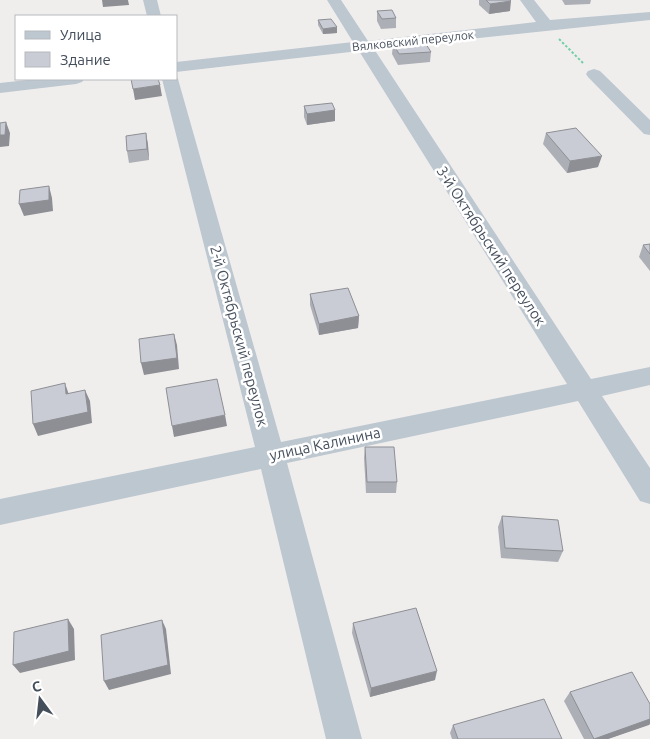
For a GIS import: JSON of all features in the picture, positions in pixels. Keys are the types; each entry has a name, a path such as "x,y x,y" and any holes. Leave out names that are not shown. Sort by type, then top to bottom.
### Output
{"street":[{"path":"150,0 154,15"},
{"name":"3-й Октябрьский переулок","path":"334,0 650,492"},
{"path":"527,0 547,26"},
{"name":"Вялковский переулок","path":"178,67 547,26 629,12 650,16"},
{"path":"594,74 650,130"},
{"path":"0,88 68,80"},
{"name":"2-й Октябрьский переулок","path":"170,80 271,455 344,739"},
{"name":"улица Калинина","path":"0,512 650,376"}],"path":[{"path":"547,26 594,74"}],"building":[{"path":"486,0 510,0 511,1 490,4"},
{"path":"392,10 396,18 382,19 377,11"},
{"path":"331,19 337,27 323,29 318,20"},
{"path":"424,41 431,52 399,54 393,43"},
{"path":"131,80 158,80 160,85 133,89"},
{"path":"332,103 335,110 307,114 304,106"},
{"path":"6,122 5,135 0,135 0,123"},
{"path":"576,128 602,156 570,161 546,133"},
{"path":"146,133 147,149 127,151 126,136"},
{"path":"49,186 49,200 19,204 20,190"},
{"path":"650,244 650,254 643,245"},
{"path":"348,288 359,316 319,324 310,294"},
{"path":"174,334 177,358 141,363 139,339"},
{"path":"217,379 225,415 172,426 166,388"},
{"path":"65,383 66,394 85,390 88,412 33,424 31,391"},
{"path":"365,447 394,447 397,482 367,482"},
{"path":"502,516 558,520 563,551 505,548"},
{"path":"416,608 437,671 371,688 353,623"},
{"path":"68,619 69,651 13,665 14,632"},
{"path":"162,620 168,665 104,681 101,635"},
{"path":"632,672 650,704 650,719 594,739 570,692"},
{"path":"544,699 562,739 458,739 453,725"}]}
